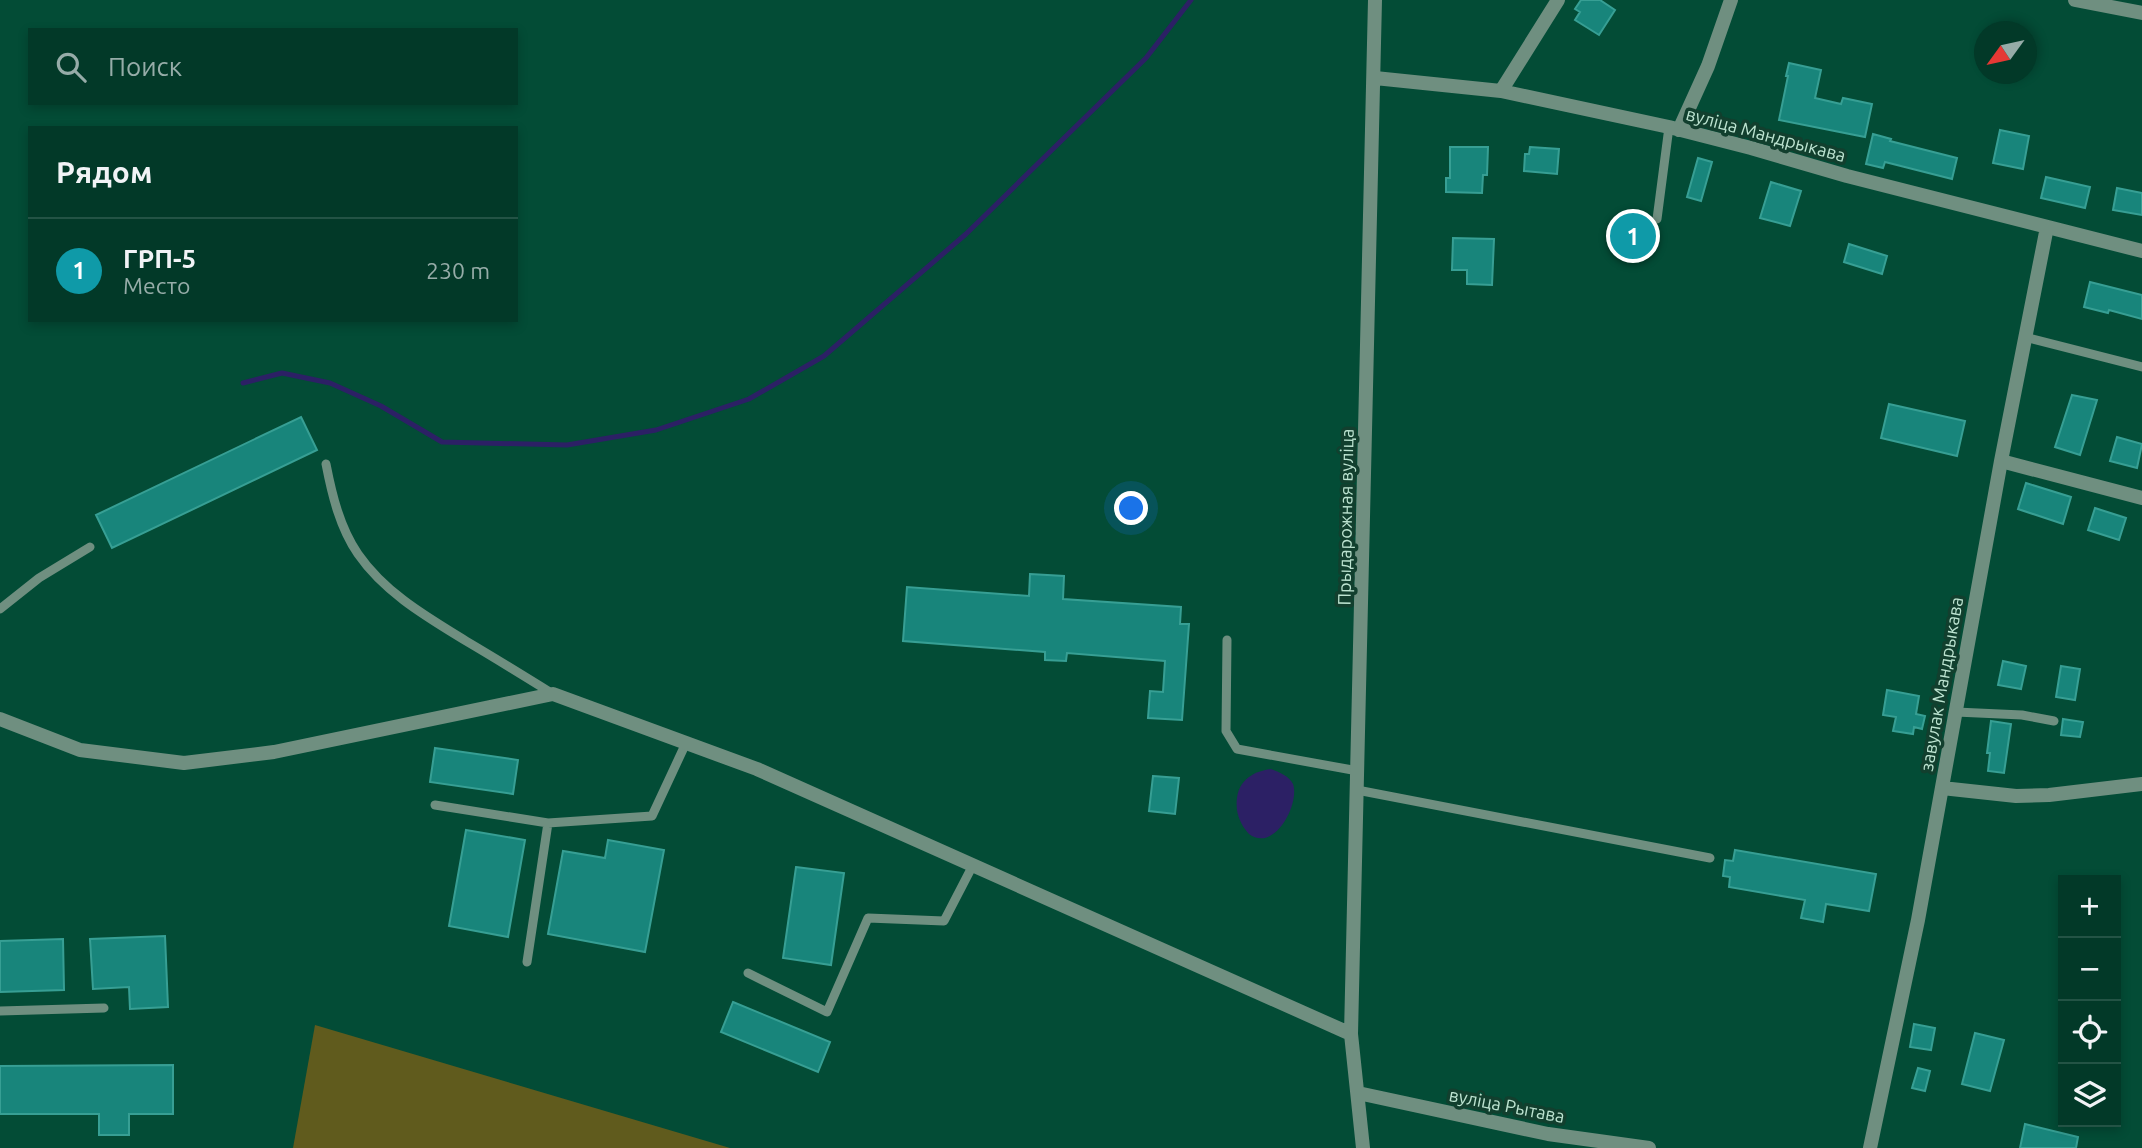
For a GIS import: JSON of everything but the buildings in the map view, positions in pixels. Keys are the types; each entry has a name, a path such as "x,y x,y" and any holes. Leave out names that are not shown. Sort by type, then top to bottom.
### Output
{"street":[{"name":"Прыдарожная вуліца","path":"1363,1148 1351,1034 1376,0"},
{"path":"1501,91 1558,0"},
{"path":"1674,128 1708,66 1731,0"},
{"path":"2075,0 2142,13"},
{"name":"вуліца Мандрыкава","path":"1375,78 1501,91 1674,128 1847,176 2142,251"},
{"name":"завулак Мандрыкава","path":"1870,1148 1918,920 2001,461 2047,226"},
{"path":"2001,461 2142,498"},
{"path":"0,719 80,750 184,763 274,752 553,694 757,769 1351,1034"},
{"path":"1942,788 2016,796 2049,795 2142,784"},
{"name":"вуліца Рытава","path":"1358,1093 1548,1134 1649,1148"}],"lane":[{"path":"1657,219 1674,128"},
{"path":"2025,337 2142,367"},
{"path":"326,464 342,523 358,555 386,584 408,605 553,694"},
{"path":"0,609 39,578 90,547"},
{"path":"1227,640 1226,731 1237,749 1358,771"},
{"path":"1956,712 2022,715 2054,721"},
{"path":"435,805 548,822 652,816 686,743"},
{"path":"1357,790 1710,858"},
{"path":"527,962 548,822"},
{"path":"748,974 827,1012 867,918 944,921 973,865"},
{"path":"0,1011 104,1008"}],"shaded area":[{"path":"1271,769 1284,775 1293,784 1293,803 1289,814 1276,832 1258,838 1249,834 1241,823 1237,810 1238,793 1249,777"},
{"path":"315,1025 730,1148 293,1148"}],"waterway":[{"path":"243,383 282,373 330,383 381,406 442,442 567,445 656,430 749,399 824,356 966,234 1146,58 1191,0"}],"place":[{"name":"ГРП-5","path":"1633,236"}]}
